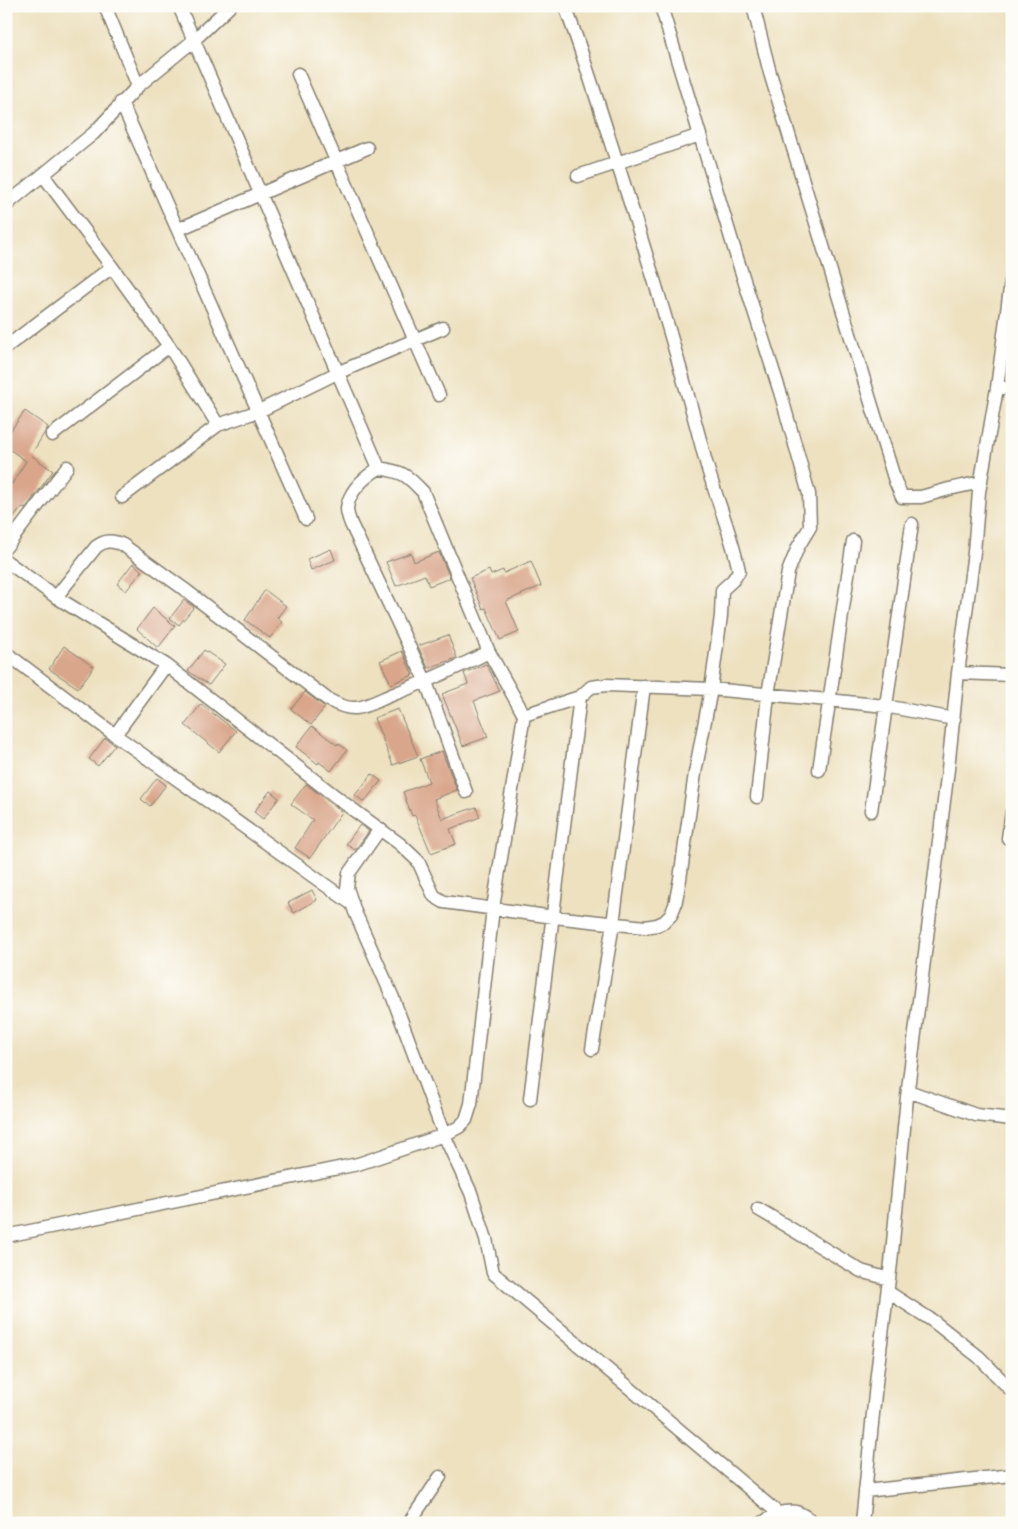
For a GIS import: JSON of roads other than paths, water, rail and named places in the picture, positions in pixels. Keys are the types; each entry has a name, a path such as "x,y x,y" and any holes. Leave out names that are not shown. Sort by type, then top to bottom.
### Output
{"street":[{"path":"105,6 138,86"},
{"path":"179,6 379,468"},
{"path":"6,205 94,133 138,86 194,41 230,6"},
{"path":"6,561 56,597 166,665 400,844 418,861 436,898 444,902 614,924 645,927 664,922 671,915 675,906 680,879 695,774 711,689 721,616 722,590 739,571 736,554 705,457 640,229 565,6"},
{"path":"661,6 739,267 781,395 809,494 810,527 798,547 788,572 768,695 757,797"},
{"path":"753,6 770,73 895,481 902,497 921,497 981,482"},
{"path":"298,74 439,395"},
{"path":"121,102 306,518"},
{"path":"578,176 700,136"},
{"path":"179,229 367,148"},
{"path":"43,175 169,346 218,424"},
{"path":"6,347 112,267"},
{"path":"862,1523 908,1090 948,770 958,673 981,482 998,388 1012,273"},
{"path":"122,497 218,424 259,411 337,373 443,328"},
{"path":"52,434 169,346"},
{"path":"998,388 1012,388"},
{"path":"6,548 67,467"},
{"path":"6,1236 358,1164 444,1135 463,1125 470,1109 493,908 524,715 489,652 423,492 400,472 379,468 368,475 350,497 347,510 351,524 426,682 466,792"},
{"path":"871,811 912,524"},
{"path":"56,597 96,547 103,542 113,541 123,545 184,589 327,699 338,705 356,708 426,682 489,652"},
{"path":"819,770 853,541"},
{"path":"6,653 115,735 352,904"},
{"path":"115,735 166,665"},
{"path":"958,673 1012,675"},
{"path":"524,715 580,697 591,687 606,685 711,689 828,700 885,706 954,718"},
{"path":"592,1048 614,924 644,686"},
{"path":"530,1098 580,697"},
{"path":"1008,838 1012,812"},
{"path":"380,829 349,873 347,888 352,904 393,998 444,1135 471,1193 486,1239 493,1273 778,1513"},
{"path":"908,1090 976,1115 1012,1119"},
{"path":"758,1208 861,1271 889,1279"},
{"path":"888,1292 933,1321 979,1356 1012,1391"},
{"path":"865,1491 1012,1475"},
{"path":"409,1523 440,1477"},
{"path":"762,1523 778,1513 791,1510 804,1515 814,1523"}]}
